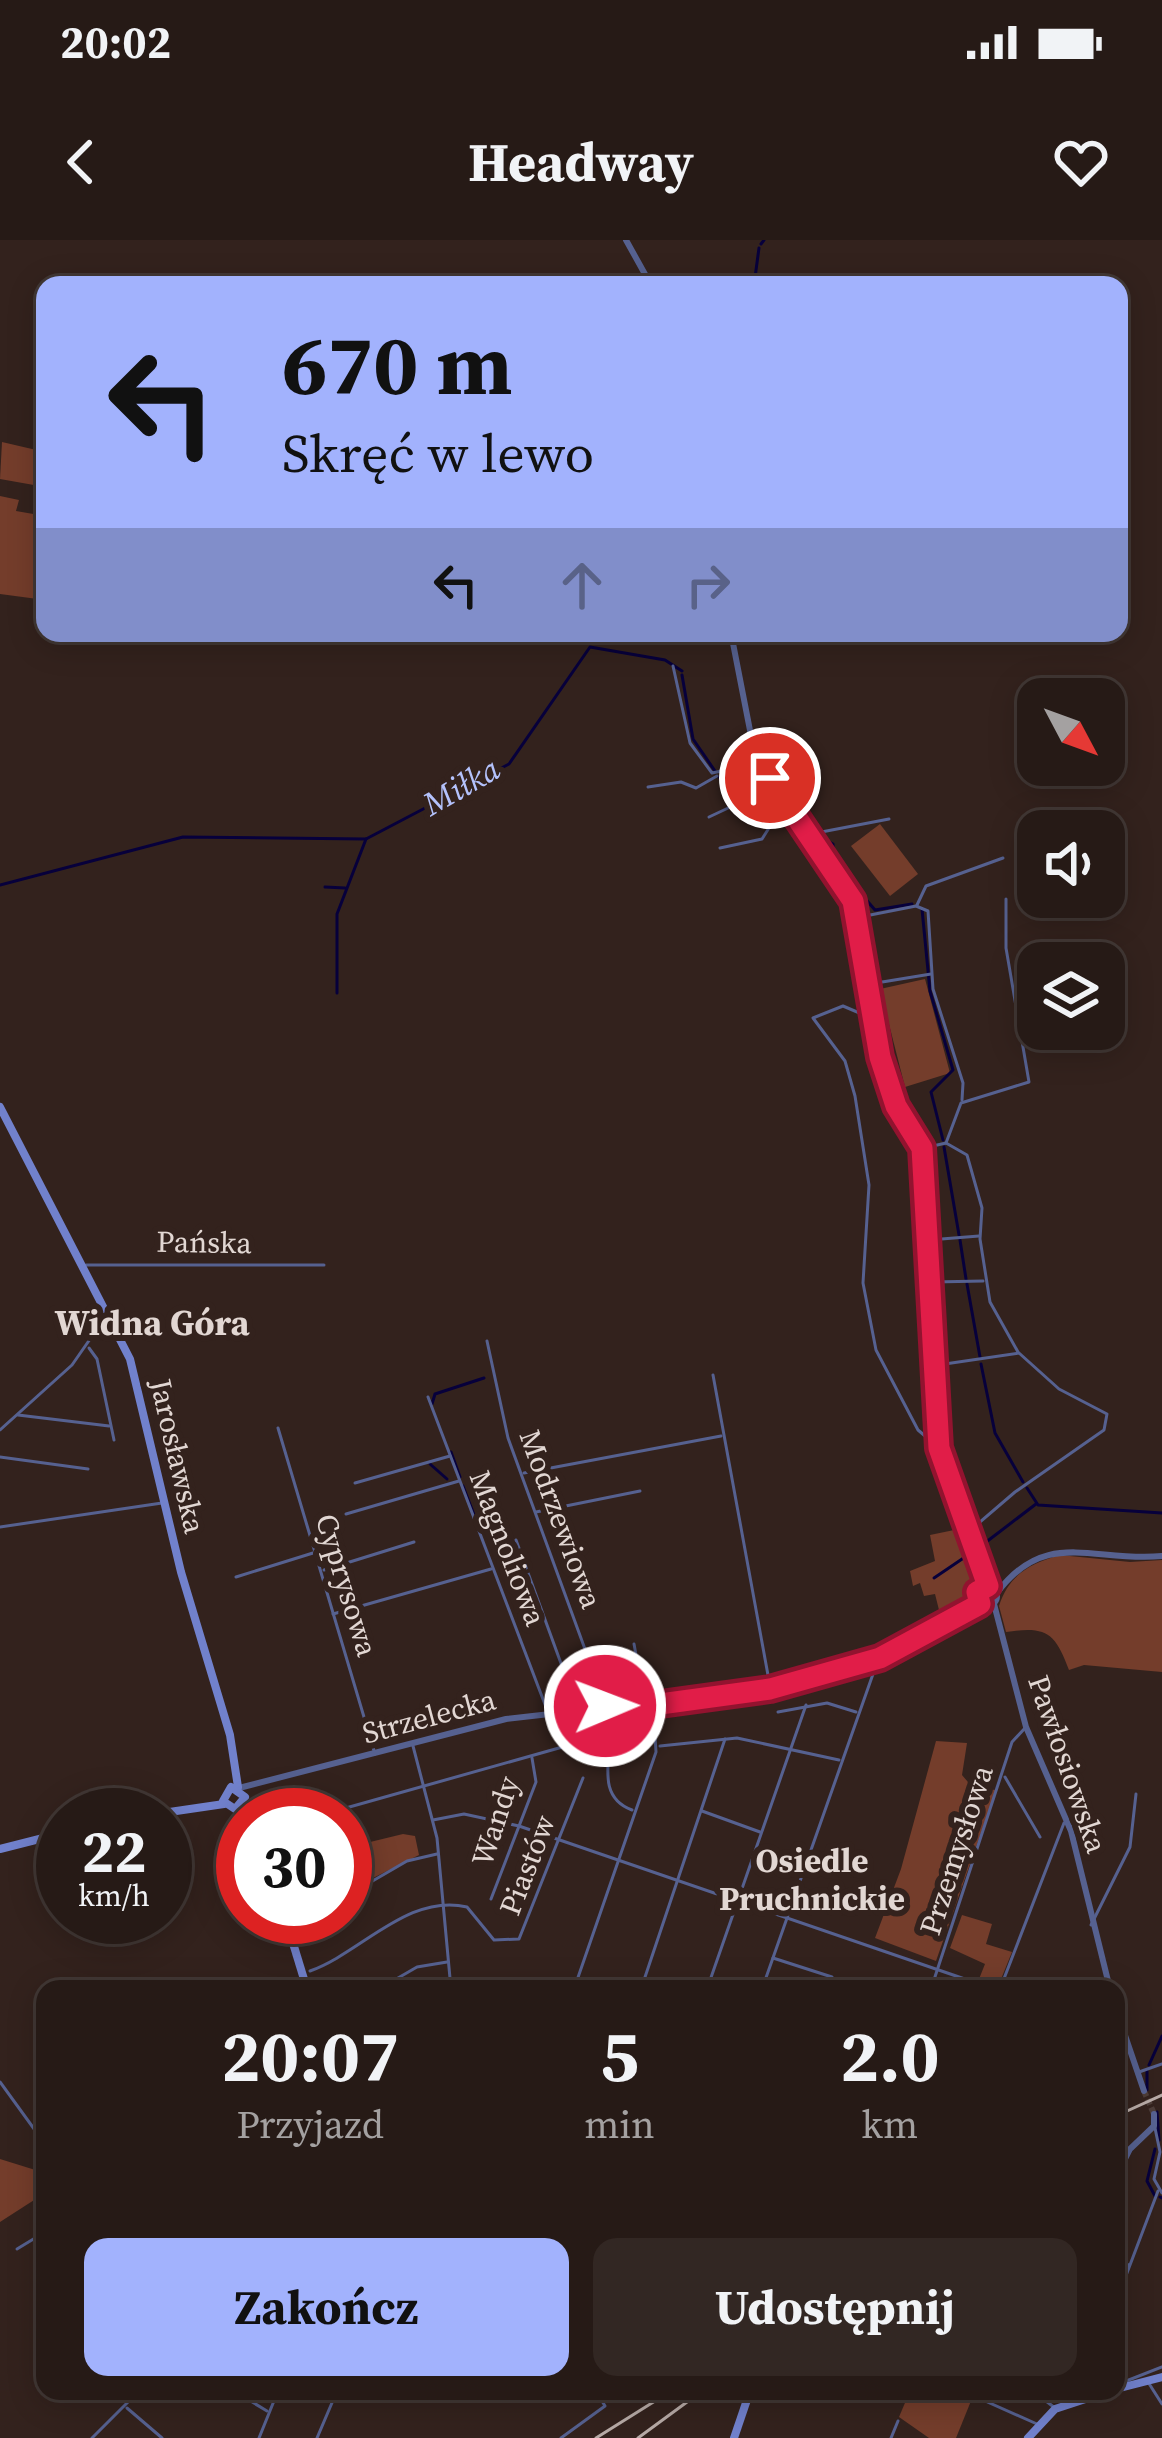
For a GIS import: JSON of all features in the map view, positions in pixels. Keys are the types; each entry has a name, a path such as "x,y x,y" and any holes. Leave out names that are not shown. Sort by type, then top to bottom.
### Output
{"main road":[{"name":"Jarosławska","path":"0,1107 130,1359 164,1503 230,1735 234,1788"},
{"path":"0,1849 36,1840"},
{"path":"293,1944 304,1980"},
{"path":"1125,2386 1162,2377"},
{"path":"732,2438 743,2400"},
{"path":"1028,2438 1055,2408 1079,2400"}],"street":[{"path":"626,240 646,276"},
{"path":"733,642 759,763 858,917 888,1088 922,1148 939,1448 985,1596 997,1593 1010,1576"},
{"path":"673,666 690,743 718,775"},
{"path":"648,787 681,782 697,788 718,775 759,763"},
{"path":"709,817 742,801 770,778"},
{"path":"742,801 777,815 803,840 889,819"},
{"path":"720,848 762,839 777,815"},
{"path":"916,907 926,886 1004,858"},
{"path":"961,1103 1028,1082 1006,947 1006,898"},
{"path":"858,917 916,907 928,911 930,974 963,1083 946,1143"},
{"path":"868,984 930,974"},
{"path":"874,1017 843,1006 818,1011 813,1018 845,1061 855,1096 869,1185 863,1283 876,1349 918,1430 939,1448"},
{"path":"922,1148 946,1143 967,1155 982,1208 990,1302 1019,1353 1059,1389 1106,1414 1108,1423 966,1534"},
{"path":"928,1240 981,1236"},
{"name":"Pańska","path":"85,1266 324,1265"},
{"path":"932,1282 985,1281"},
{"path":"0,1430 88,1346 109,1313"},
{"name":"Modrzewiowa","path":"487,1341 522,1474 606,1708"},
{"path":"88,1346 97,1359 114,1440"},
{"path":"936,1365 1019,1353"},
{"path":"713,1375 770,1689"},
{"name":"Magnoliowa","path":"428,1397 549,1715"},
{"path":"15,1413 111,1425"},
{"name":"Cyprysowa","path":"278,1427 375,1755"},
{"path":"522,1474 724,1436"},
{"path":"355,1484 450,1456"},
{"path":"0,1457 88,1468"},
{"path":"346,1514 460,1480"},
{"path":"536,1512 640,1491"},
{"path":"0,1527 164,1503"},
{"path":"516,1540 578,1712"},
{"path":"320,1571 414,1543"},
{"name":"Strzelecka","path":"257,1785 506,1718 770,1689 880,1658 1056,1551 1162,1556"},
{"path":"236,1577 315,1552"},
{"path":"333,1614 492,1568"},
{"name":"Pawłosiowska","path":"985,1596 998,1625 1026,1727 1067,1819 1107,1980"},
{"path":"577,1980 656,1747 634,1644"},
{"path":"765,1980 880,1658"},
{"path":"862,1662 872,1670"},
{"path":"778,1712 832,1703 858,1712"},
{"path":"710,1980 806,1705"},
{"name":"Przemysłowa","path":"934,1980 1012,1742 1026,1727"},
{"path":"610,1730 610,1797 636,1811"},
{"path":"656,1747 725,1739 841,1760"},
{"path":"644,1980 725,1739"},
{"path":"412,1744 439,1853 450,1980"},
{"path":"372,1802 566,1746"},
{"name":"Wandy","path":"491,1899 536,1782 532,1756"},
{"path":"233,1767 257,1785 251,1788"},
{"path":"1002,1776 1016,1788 1040,1837"},
{"name":"Piastów","path":"443,1906 467,1907 494,1940 519,1939 583,1778"},
{"path":"1090,1925 1130,1847 1136,1794"},
{"path":"702,1811 761,1832"},
{"path":"433,1820 464,1814 518,1826 968,1980"},
{"path":"1001,1980 1067,1819"},
{"path":"372,1880 407,1861 439,1853"},
{"path":"310,1971 411,1913 443,1906"},
{"path":"773,1958 841,1980"},
{"path":"394,1980 417,1966 448,1962"},
{"path":"1125,2036 1144,2091"},
{"path":"1137,2073 1162,2064"},
{"path":"0,2082 36,2132"},
{"path":"1125,2280 1160,2192 1154,2114"},
{"path":"1125,2156 1154,2126"},
{"path":"1143,2135 1155,2140"},
{"path":"17,2249 36,2237"},
{"path":"1125,2263 1131,2266"},
{"path":"1125,2383 1162,2367"},
{"path":"1147,2380 1152,2397 1162,2404"},
{"path":"92,2438 131,2400"},
{"path":"248,2400 268,2412"},
{"path":"259,2438 274,2400"},
{"path":"317,2438 333,2400"},
{"path":"561,2438 605,2406 601,2400"},
{"path":"983,2400 1037,2425"},
{"path":"1045,2400 1055,2408"},
{"path":"125,2407 162,2438"},
{"path":"891,2438 898,2421"}],"shaded area":[{"path":"2,442 36,450 36,485 0,479"},
{"path":"0,496 19,500 16,511 36,514 36,599 0,594"},
{"path":"880,824 918,874 890,896 851,846"},
{"path":"925,979 950,1073 905,1087 880,989"},
{"path":"959,1529 975,1582 968,1599 941,1618 935,1594 924,1596 920,1583 913,1586 910,1571 935,1561 930,1535"},
{"path":"1060,1555 1162,1560 1162,1672 1084,1665 1069,1670 1047,1634 1006,1632 999,1606 1008,1586 1030,1567"},
{"path":"936,1741 967,1743 962,1775 973,1788 996,1790 936,1961 875,1938 901,1869"},
{"path":"415,1836 419,1855 372,1878 372,1842"},
{"path":"962,1915 992,1924 986,1944 1012,1952 1001,1980 983,1980 979,1979 985,1964 950,1948"},
{"path":"0,2159 36,2170 36,2199 0,2222"},
{"path":"906,2400 971,2400 956,2438 929,2438 899,2417"}],"waterway":[{"path":"761,244 764,240"},
{"path":"755,276 759,248"},
{"name":"Miłka","path":"0,885 183,837 366,839 509,764 590,647 665,660 682,671"},
{"name":"Miłka","path":"682,675 693,739 715,771"},
{"path":"756,746 770,770"},
{"path":"773,774 792,802"},
{"name":"Miłka","path":"719,777 743,799"},
{"name":"Miłka","path":"759,806 777,810 807,838"},
{"name":"Miłka","path":"816,835 833,844 833,861 875,910 912,904"},
{"path":"337,993 337,914 366,839"},
{"path":"325,887 345,888"},
{"name":"Miłka","path":"922,909 930,991 953,1070 931,1092 943,1140"},
{"name":"Miłka","path":"944,1147 959,1235"},
{"name":"Miłka","path":"960,1240 966,1279"},
{"name":"Miłka","path":"967,1284 980,1357"},
{"name":"Miłka","path":"981,1364 995,1433 1023,1482"},
{"path":"432,1404 435,1394 484,1378"},
{"path":"451,1452 460,1477"},
{"path":"430,1464 447,1479"},
{"path":"463,1486 481,1533"},
{"name":"Miłka","path":"1027,1488 1038,1505 1162,1513"},
{"path":"977,1549 1036,1504"},
{"path":"934,1578 968,1555"},
{"name":"Miłka","path":"1149,2065 1162,2036"},
{"name":"Miłka","path":"1147,2071 1147,2090"},
{"name":"Miłka","path":"1157,2112 1159,2140"},
{"name":"Miłka","path":"1155,2149 1147,2181 1155,2196"}],"tunnel":[{"path":"1144,2091 1154,2114"}],"railway":[{"path":"1125,2112 1162,2095"},
{"path":"596,2438 657,2400"},
{"path":"638,2438 690,2400"}],"district":[{"name":"Widna Góra","path":"152,1322"},
{"name":"Osiedle Pruchnickie","path":"812,1879"}],"route":[{"path":"605,1706 737,1696 880,1658 980,1604 977,1592 988,1586 945,1478 939,1448 922,1148 888,1088 853,901 770,778"}]}
